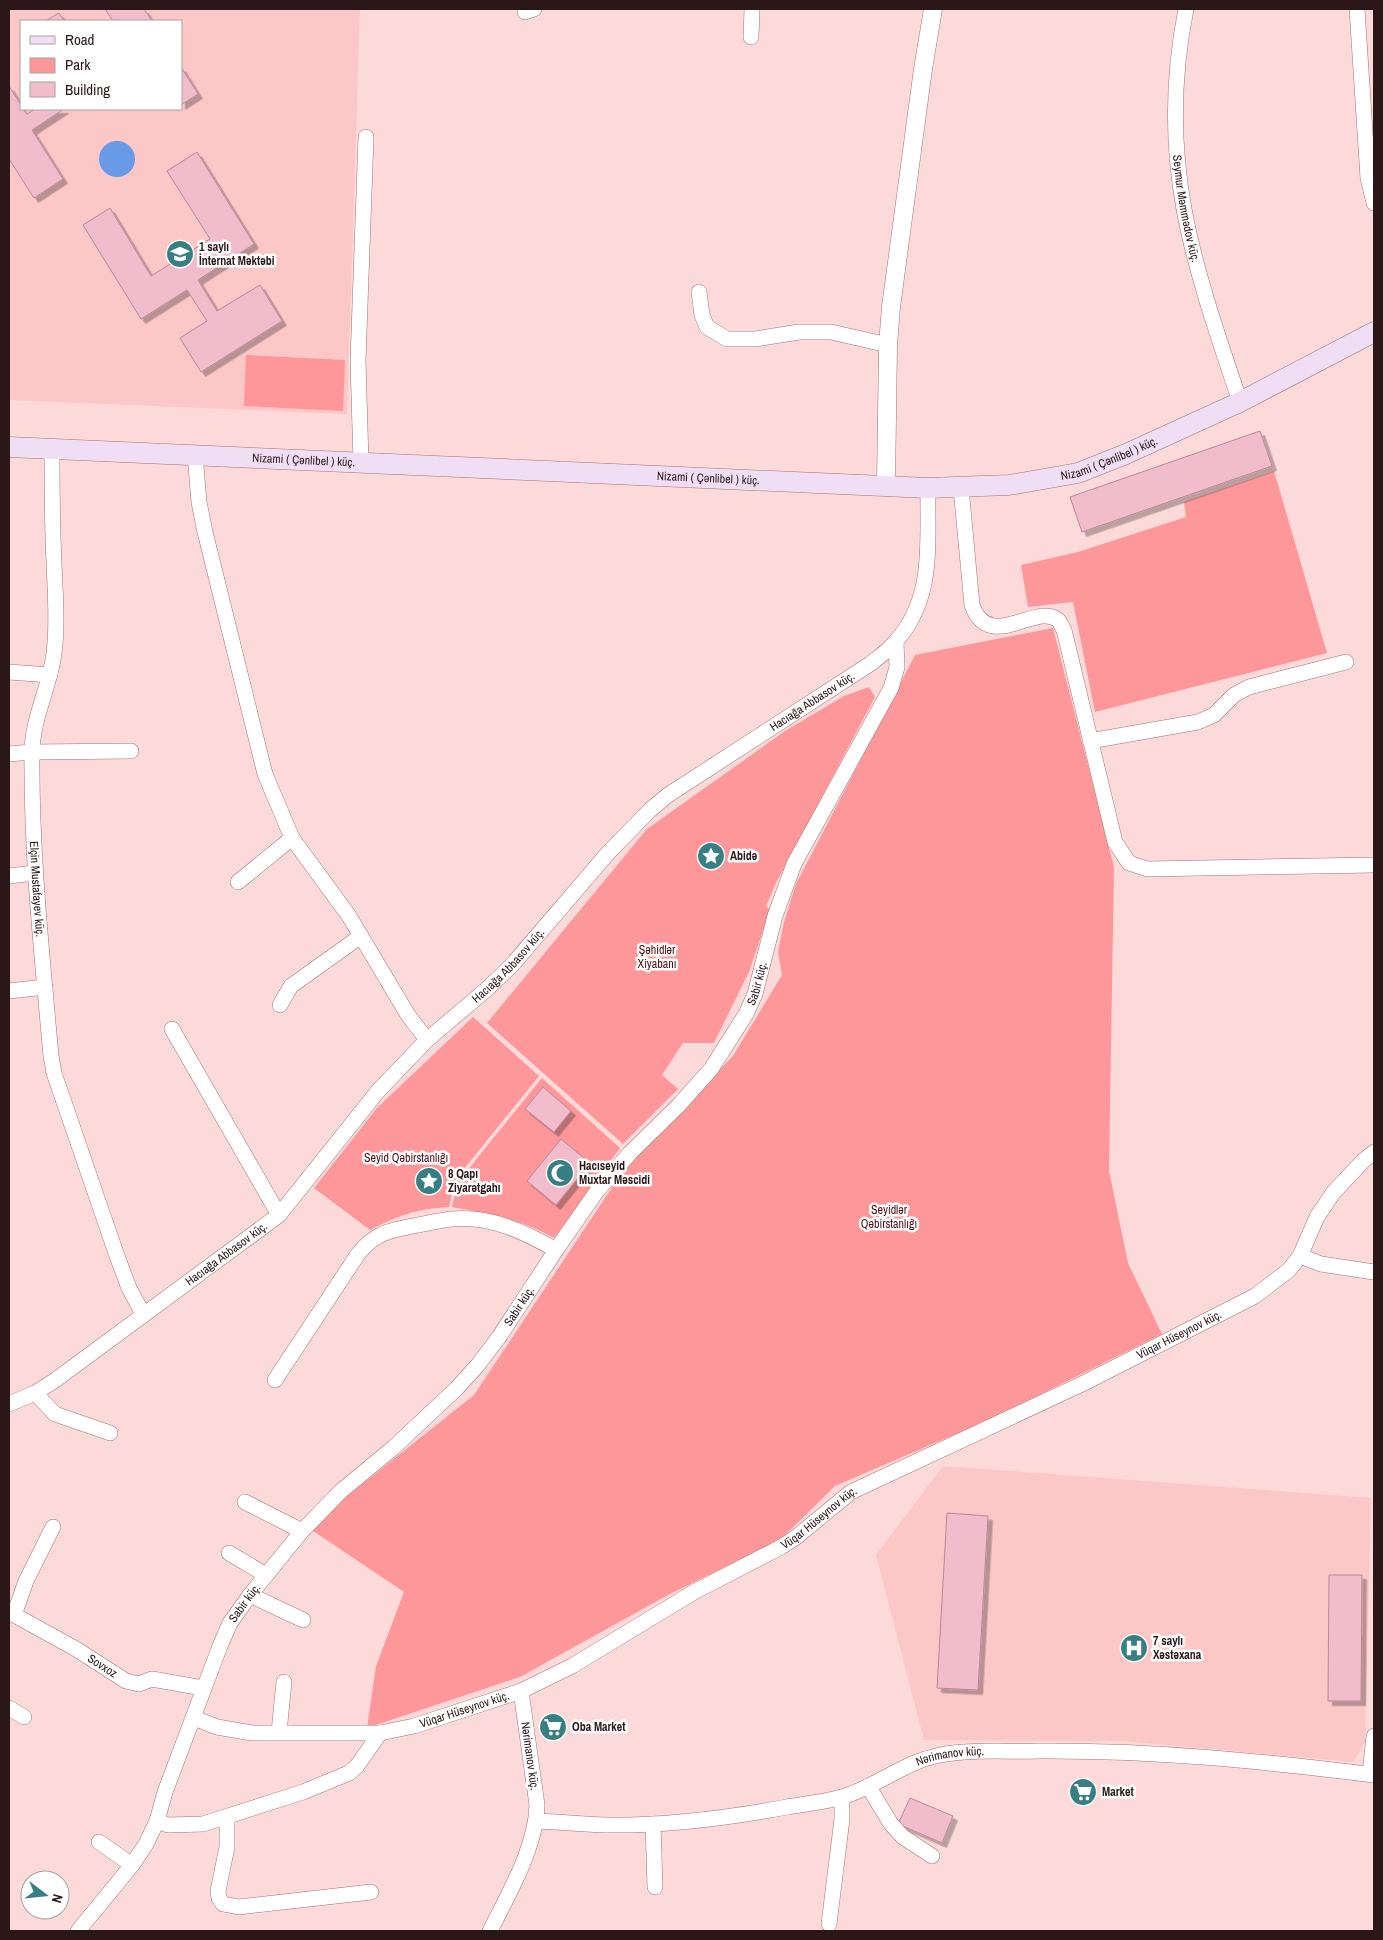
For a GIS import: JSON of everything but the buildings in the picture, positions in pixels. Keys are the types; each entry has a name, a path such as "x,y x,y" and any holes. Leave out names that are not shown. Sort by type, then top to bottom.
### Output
{"main road":[{"name":"Nizami ( Çənlibel ) küç.","path":"9,447 928,488 1009,485 1078,473 1126,454 1240,402 1374,332"}],"street":[{"path":"751,37 752,9"},
{"path":"886,485 888,345 920,89 933,9"},
{"name":"Seymur Məmmədov küç.","path":"1186,9 1176,77 1178,168 1184,210 1208,306 1240,402"},
{"path":"1357,9 1368,178 1374,203"},
{"path":"361,462 358,361 366,137"},
{"path":"699,292 702,315 708,327 727,339 755,339 799,332 832,332 888,345"},
{"name":"Elçin Mustafayev küç.","path":"52,448 52,515 56,624 50,676 37,713 32,752 35,873 50,1056 54,1073 117,1256 129,1288 143,1314"},
{"path":"195,454 199,502 205,532 260,754 275,799 292,838 349,916 408,1015 427,1040"},
{"name":"Hacıağa Abbasov küç.","path":"9,1404 35,1393 279,1215 378,1091 427,1040 512,965 608,854 650,810 675,791 870,664 896,642 909,626 920,604 927,571 928,488"},
{"path":"961,488 972,605 975,614 983,622 996,626 1049,617 1058,620 1064,630 1115,842 1129,863 1148,869 1374,866"},
{"name":"Sabir küç.","path":"78,1931 132,1865 146,1844 157,1821 165,1792 194,1718 203,1688 230,1623 250,1595 302,1531 341,1491 393,1448 456,1389 477,1366 521,1305 597,1191 619,1165 701,1080 746,1014 755,994 775,916 794,864 891,688 897,667 896,642"},
{"path":"1090,741 1198,722 1214,715 1234,695 1249,687 1346,662"},
{"path":"9,672 50,676"},
{"path":"9,754 131,751"},
{"path":"238,882 292,838"},
{"path":"9,876 35,873"},
{"path":"280,1005 291,986 361,936"},
{"path":"9,991 45,987"},
{"path":"172,1029 279,1215"},
{"name":"Vüqar Hüseynov küç.","path":"194,1718 234,1731 252,1733 380,1733 414,1726 521,1691 572,1666 694,1592 781,1547 795,1538 851,1492 1084,1383 1255,1296 1289,1270 1300,1256 1317,1217 1333,1193 1374,1152"},
{"path":"275,1380 358,1254 369,1241 380,1235 392,1230 452,1219 481,1220 517,1229 556,1250"},
{"path":"1300,1256 1321,1264 1374,1272"},
{"path":"35,1393 55,1414 110,1433"},
{"path":"245,1502 302,1531"},
{"path":"12,1614 53,1527"},
{"path":"230,1553 266,1575"},
{"path":"250,1595 303,1620"},
{"name":"Sovxoz","path":"12,1614 76,1649 126,1681 140,1684 152,1679 203,1688"},
{"path":"279,1732 284,1682"},
{"name":"Nərimanov küç.","path":"490,1931 510,1892 536,1821 537,1804 521,1691"},
{"path":"9,1708 24,1717"},
{"path":"157,1821 168,1825 203,1824 227,1818 303,1792 349,1773 357,1766 380,1733"},
{"path":"1372,1775 1374,1736"},
{"name":"Nərimanov küç.","path":"536,1821 604,1825 653,1824 742,1815 842,1797 920,1760 940,1755 962,1753 1146,1752 1203,1756 1372,1775"},
{"path":"868,1786 891,1824 903,1837 932,1856"},
{"path":"829,1924 842,1820 842,1797"},
{"path":"227,1818 226,1847 218,1891 218,1898 223,1904 239,1907 371,1892"},
{"path":"653,1824 655,1887"},
{"path":"98,1842 132,1865"}],"shaded area":[{"name":"1 saylı İnternat Məktəbi","path":"9,9 360,9 347,414 9,400"},
{"name":"7 saylı Xəstəxana","path":"943,1466 1371,1498 1365,1742 1353,1762 1123,1741 924,1740 876,1555"}],"green space":[{"path":"246,355 345,360 343,411 244,406"},
{"path":"1274,471 1327,653 1095,712 1073,602 1028,607 1021,565 1078,552 1186,517 1184,502"},
{"name":"Seyidlər Qəbirstanlığı","path":"1053,628 1114,867 1109,1171 1128,1263 1162,1334 991,1419 835,1486 780,1540 668,1595 520,1677 367,1728 376,1666 404,1592 313,1531 341,1501 474,1395 631,1159 733,1056 782,975 778,952 784,922 796,884 915,655"},
{"name":"Şəhidlər Xiyabanı","path":"869,687 875,697 776,883 766,906 770,910 749,972 714,1043 683,1043 662,1075 678,1089 623,1144 487,1023 647,829 785,731 844,696"},
{"name":"Seyid Qəbirstanlığı","path":"473,1017 539,1076 455,1180 449,1207 427,1209 408,1214 370,1230 314,1188 377,1108"},
{"path":"542,1078 620,1148 554,1238 517,1222 452,1207 458,1182"}],"water":[{"path":"117,141 124,142 130,146 134,152 134,166 130,172 124,176 117,177 110,176 104,172 100,166 99,159 100,152 104,146 110,142"}],"place":[{"name":"1 saylı İnternat Məktəbi","path":"180,254"},
{"name":"Abidə","path":"711,856"},
{"name":"Hacıseyid Muxtar Məscidi","path":"560,1173"},
{"name":"8 Qapı Ziyarətgahı","path":"429,1181"},
{"name":"7 saylı Xəstəxana","path":"1134,1648"},
{"name":"Oba Market","path":"553,1727"},
{"name":"Market","path":"1083,1792"}]}
